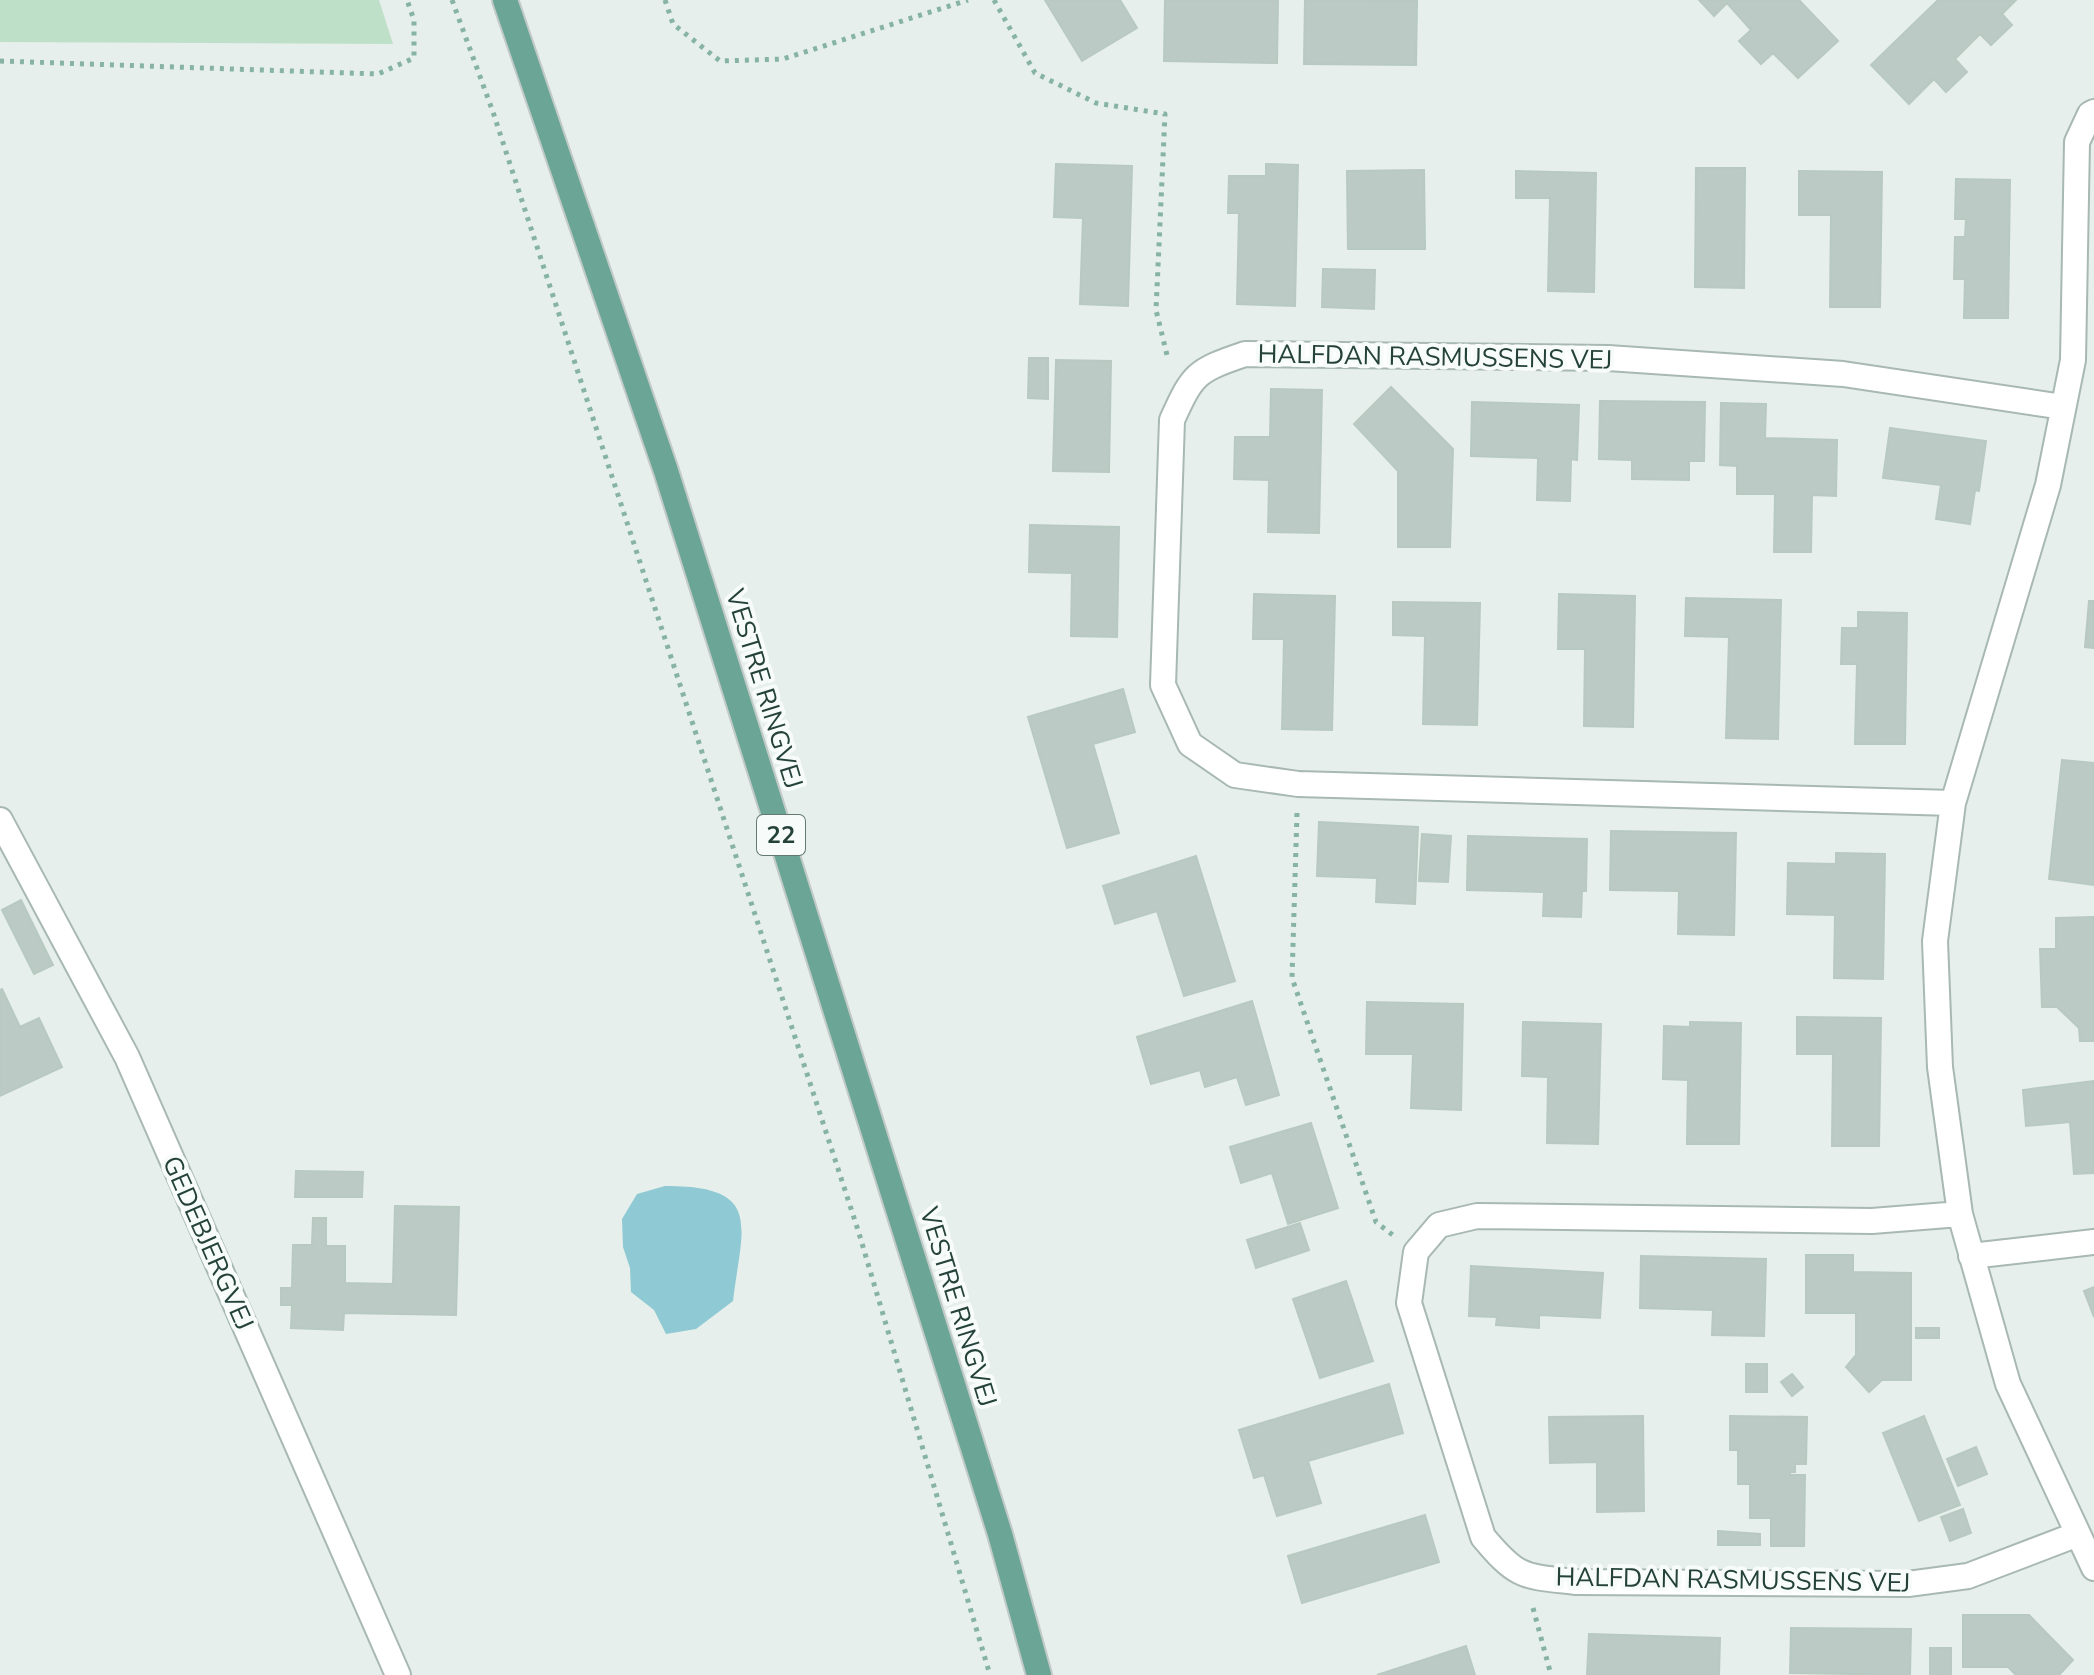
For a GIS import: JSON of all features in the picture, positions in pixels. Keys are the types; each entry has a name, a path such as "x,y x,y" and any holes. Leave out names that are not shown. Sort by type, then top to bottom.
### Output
{"main road":[{"name":"VESTRE RINGVEJ","path":"505,0 666,471 1000,1534 1039,1675"}],"street":[{"path":"2094,112 2090,114 2077,142 2084,361 2063,407 2048,485 1953,803 1935,941 1940,1067 1960,1214 2008,1384 2094,1568"},
{"name":"HALFDAN RASMUSSENS VEJ","path":"1190,382 1212,365 1245,354 1608,358 1843,374 2063,407"},
{"path":"1190,382 1172,420 1163,685 1190,744 1235,775 1298,784 1953,803"},
{"name":"GEDEBJERGVEJ","path":"0,820 127,1057 398,1675"},
{"path":"1416,1252 1439,1225 1477,1216 1872,1221 1960,1214"},
{"path":"1971,1256 2094,1242"},
{"name":"HALFDAN RASMUSSENS VEJ","path":"1416,1252 1409,1303 1483,1537 1504,1563 1524,1576 1576,1582 1908,1584 1968,1576 2078,1534"}],"path":[{"path":"0,61 378,74 414,58 414,20 407,0"},
{"path":"452,0 503,143 858,1230 990,1675"},
{"path":"665,0 673,24 720,61 783,59 968,0"},
{"path":"994,0 1035,73 1096,103 1165,114 1156,310 1167,355 1190,382"},
{"path":"1298,784 1292,978 1376,1222 1416,1252"},
{"path":"1524,1576 1551,1675"}],"green space":[{"path":"0,0 379,0 393,44 0,42"}],"water":[{"path":"665,1186 719,1193 732,1202 740,1215 742,1231 733,1301 696,1329 666,1334 654,1310 631,1292 630,1268 623,1247 622,1219 637,1194"}],"building":[{"path":"1045,0 1120,0 1137,28 1082,61"},
{"path":"1165,0 1278,0 1277,63 1164,61"},
{"path":"1305,0 1417,1 1416,65 1304,64"},
{"path":"1699,0 1799,0 1838,41 1798,78 1773,53 1761,64 1739,41 1751,30 1727,3 1714,16"},
{"path":"1938,0 2016,0 2002,14 2012,25 1991,45 1980,34 1955,59 1967,72 1946,92 1934,79 1909,104 1871,65"},
{"path":"1056,164 1132,166 1128,306 1080,304 1083,218 1054,217"},
{"path":"1266,164 1298,165 1295,306 1237,304 1239,213 1228,213 1229,176 1266,176"},
{"path":"1696,168 1745,168 1744,288 1695,287"},
{"path":"1424,170 1425,249 1348,249 1347,171"},
{"path":"1516,171 1596,173 1594,292 1548,291 1550,198 1516,198"},
{"path":"1799,171 1882,172 1880,307 1830,307 1831,215 1799,215"},
{"path":"1956,179 2010,180 2008,318 1964,318 1965,279 1954,279 1955,237 1965,237 1966,219 1955,219"},
{"path":"1323,269 1375,270 1374,309 1322,307"},
{"path":"1029,358 1048,358 1048,399 1028,398"},
{"path":"1056,360 1111,361 1109,472 1053,471"},
{"path":"1391,387 1453,449 1450,547 1398,547 1398,471 1354,424"},
{"path":"1271,389 1322,390 1319,533 1268,532 1269,480 1234,479 1235,437 1270,437"},
{"path":"1600,401 1705,402 1704,461 1689,461 1689,480 1632,479 1632,460 1599,459"},
{"path":"1472,402 1579,405 1577,460 1571,459 1570,501 1537,500 1538,458 1471,456"},
{"path":"1721,403 1766,404 1765,438 1837,440 1836,496 1812,495 1811,552 1774,552 1775,494 1737,494 1737,466 1720,465"},
{"path":"1890,428 1986,441 1979,491 1975,490 1970,524 1936,519 1941,485 1883,478"},
{"path":"1030,525 1119,527 1117,637 1071,636 1072,573 1029,572"},
{"path":"1254,594 1335,596 1332,730 1282,729 1284,639 1253,639"},
{"path":"1559,594 1635,596 1633,727 1584,726 1585,649 1558,649"},
{"path":"1686,598 1781,600 1778,739 1726,738 1729,637 1685,636"},
{"path":"2089,601 2094,601 2094,648 2085,647"},
{"path":"1393,602 1480,603 1477,725 1423,724 1425,636 1393,635"},
{"path":"1858,612 1907,613 1905,744 1855,744 1857,664 1841,664 1842,628 1858,628"},
{"path":"1123,689 1135,732 1093,744 1119,833 1067,848 1028,717"},
{"path":"2062,760 2094,763 2094,885 2049,879"},
{"path":"1319,822 1418,827 1415,904 1376,902 1377,878 1317,876"},
{"path":"1611,831 1736,833 1734,935 1678,934 1679,891 1610,890"},
{"path":"1422,834 1451,836 1448,882 1419,881"},
{"path":"1468,836 1587,839 1586,891 1582,891 1581,917 1543,916 1544,892 1467,890"},
{"path":"1836,853 1885,854 1883,979 1834,978 1835,915 1787,914 1788,863 1836,864"},
{"path":"1196,856 1235,981 1184,996 1157,911 1115,924 1103,886"},
{"path":"21,900 53,965 34,974 2,910"},
{"path":"2094,917 2094,1041 2080,1041 2079,1028 2057,1007 2042,1007 2040,949 2056,949 2056,918"},
{"path":"0,990 20,1027 39,1018 62,1067 0,1096"},
{"path":"1252,1001 1279,1095 1246,1105 1237,1077 1205,1087 1200,1070 1151,1084 1137,1037"},
{"path":"1367,1002 1463,1004 1461,1110 1411,1108 1413,1054 1366,1054"},
{"path":"1797,1017 1881,1018 1879,1146 1832,1146 1833,1054 1797,1054"},
{"path":"1523,1022 1601,1024 1598,1144 1547,1143 1548,1077 1522,1076"},
{"path":"1690,1022 1741,1023 1739,1144 1687,1144 1688,1080 1663,1079 1664,1026 1690,1027"},
{"path":"2094,1081 2094,1173 2074,1174 2070,1122 2026,1126 2023,1090"},
{"path":"1311,1123 1338,1208 1288,1224 1272,1173 1241,1183 1230,1147"},
{"path":"296,1171 363,1172 362,1197 295,1197"},
{"path":"395,1206 459,1207 456,1315 344,1313 343,1330 291,1328 292,1305 281,1305 281,1288 292,1288 293,1245 312,1245 313,1218 326,1218 326,1246 345,1246 345,1283 393,1284"},
{"path":"1300,1223 1309,1250 1256,1268 1247,1240"},
{"path":"1806,1255 1853,1255 1853,1272 1911,1273 1911,1380 1882,1380 1869,1392 1846,1367 1856,1355 1856,1313 1806,1313"},
{"path":"1641,1256 1766,1259 1764,1336 1712,1335 1713,1310 1640,1308"},
{"path":"1471,1266 1603,1273 1600,1318 1539,1315 1539,1328 1496,1325 1497,1317 1469,1316"},
{"path":"1346,1281 1373,1361 1320,1378 1293,1299"},
{"path":"2094,1287 2094,1317 2084,1291"},
{"path":"1916,1328 1939,1328 1939,1338 1916,1338"},
{"path":"1746,1364 1767,1364 1767,1392 1746,1392"},
{"path":"1792,1374 1803,1387 1792,1396 1781,1382"},
{"path":"1389,1384 1403,1433 1308,1461 1321,1503 1277,1516 1264,1475 1254,1478 1239,1430"},
{"path":"1643,1416 1644,1511 1597,1512 1597,1462 1550,1463 1549,1417"},
{"path":"1730,1416 1807,1417 1806,1464 1795,1464 1795,1472 1790,1472 1790,1475 1805,1475 1804,1546 1771,1546 1771,1518 1750,1518 1750,1484 1738,1484 1738,1450 1730,1450"},
{"path":"1924,1416 1960,1505 1919,1521 1883,1433"},
{"path":"1976,1447 1987,1474 1958,1486 1947,1459"},
{"path":"1963,1509 1971,1533 1950,1541 1941,1517"},
{"path":"1425,1515 1439,1562 1302,1603 1288,1556"},
{"path":"1718,1531 1760,1534 1760,1545 1718,1545"},
{"path":"1963,1615 2029,1615 2073,1660 2059,1675 2016,1675 2008,1667 1963,1667"},
{"path":"1791,1628 1911,1629 1910,1675 1790,1673"},
{"path":"1589,1634 1720,1638 1719,1675 1587,1675"},
{"path":"1466,1646 1475,1675 1377,1675"},
{"path":"1930,1648 1951,1648 1951,1675 1930,1675"}]}
